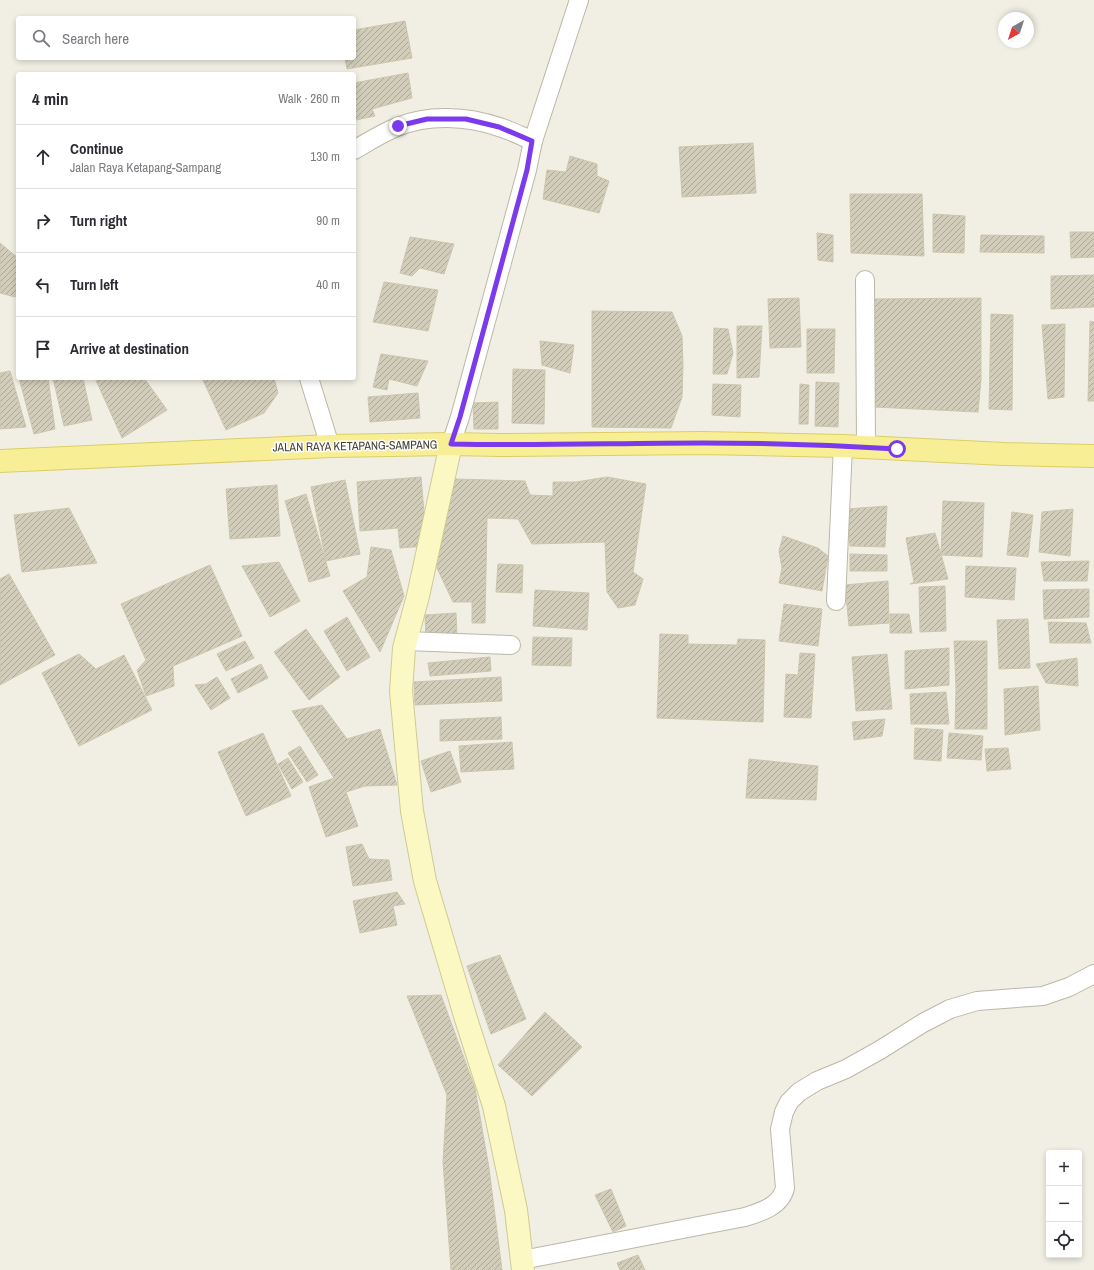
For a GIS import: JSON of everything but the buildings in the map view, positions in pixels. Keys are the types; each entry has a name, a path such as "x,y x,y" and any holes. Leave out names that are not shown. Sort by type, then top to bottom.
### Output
{"main road":[{"name":"JALAN RAYA KETAPANG-SAMPANG","path":"0,461 330,446 451,444 703,443 843,446 1004,454 1094,456"},
{"path":"451,444 418,596 404,648 401,691 412,811 425,881 466,1019 494,1106 516,1210 523,1265"}],"street":[{"path":"451,444 460,417 527,170 532,141 579,0"},
{"path":"356,149 398,126 427,119 466,119 499,127 532,141"},
{"path":"865,280 866,447"},
{"path":"309,380 330,446"},
{"path":"836,601 843,446"},
{"path":"406,641 511,645"},
{"path":"523,1265 745,1217 771,1207 782,1196 785,1188 780,1129 781,1120 789,1102 799,1092 817,1081 846,1069 923,1023 950,1009 976,1001 1043,996 1070,988 1094,974"}],"route":[{"path":"398,126 427,119 466,119 499,127 532,141 527,170 460,417 451,444 703,443 843,446 897,449"}]}
